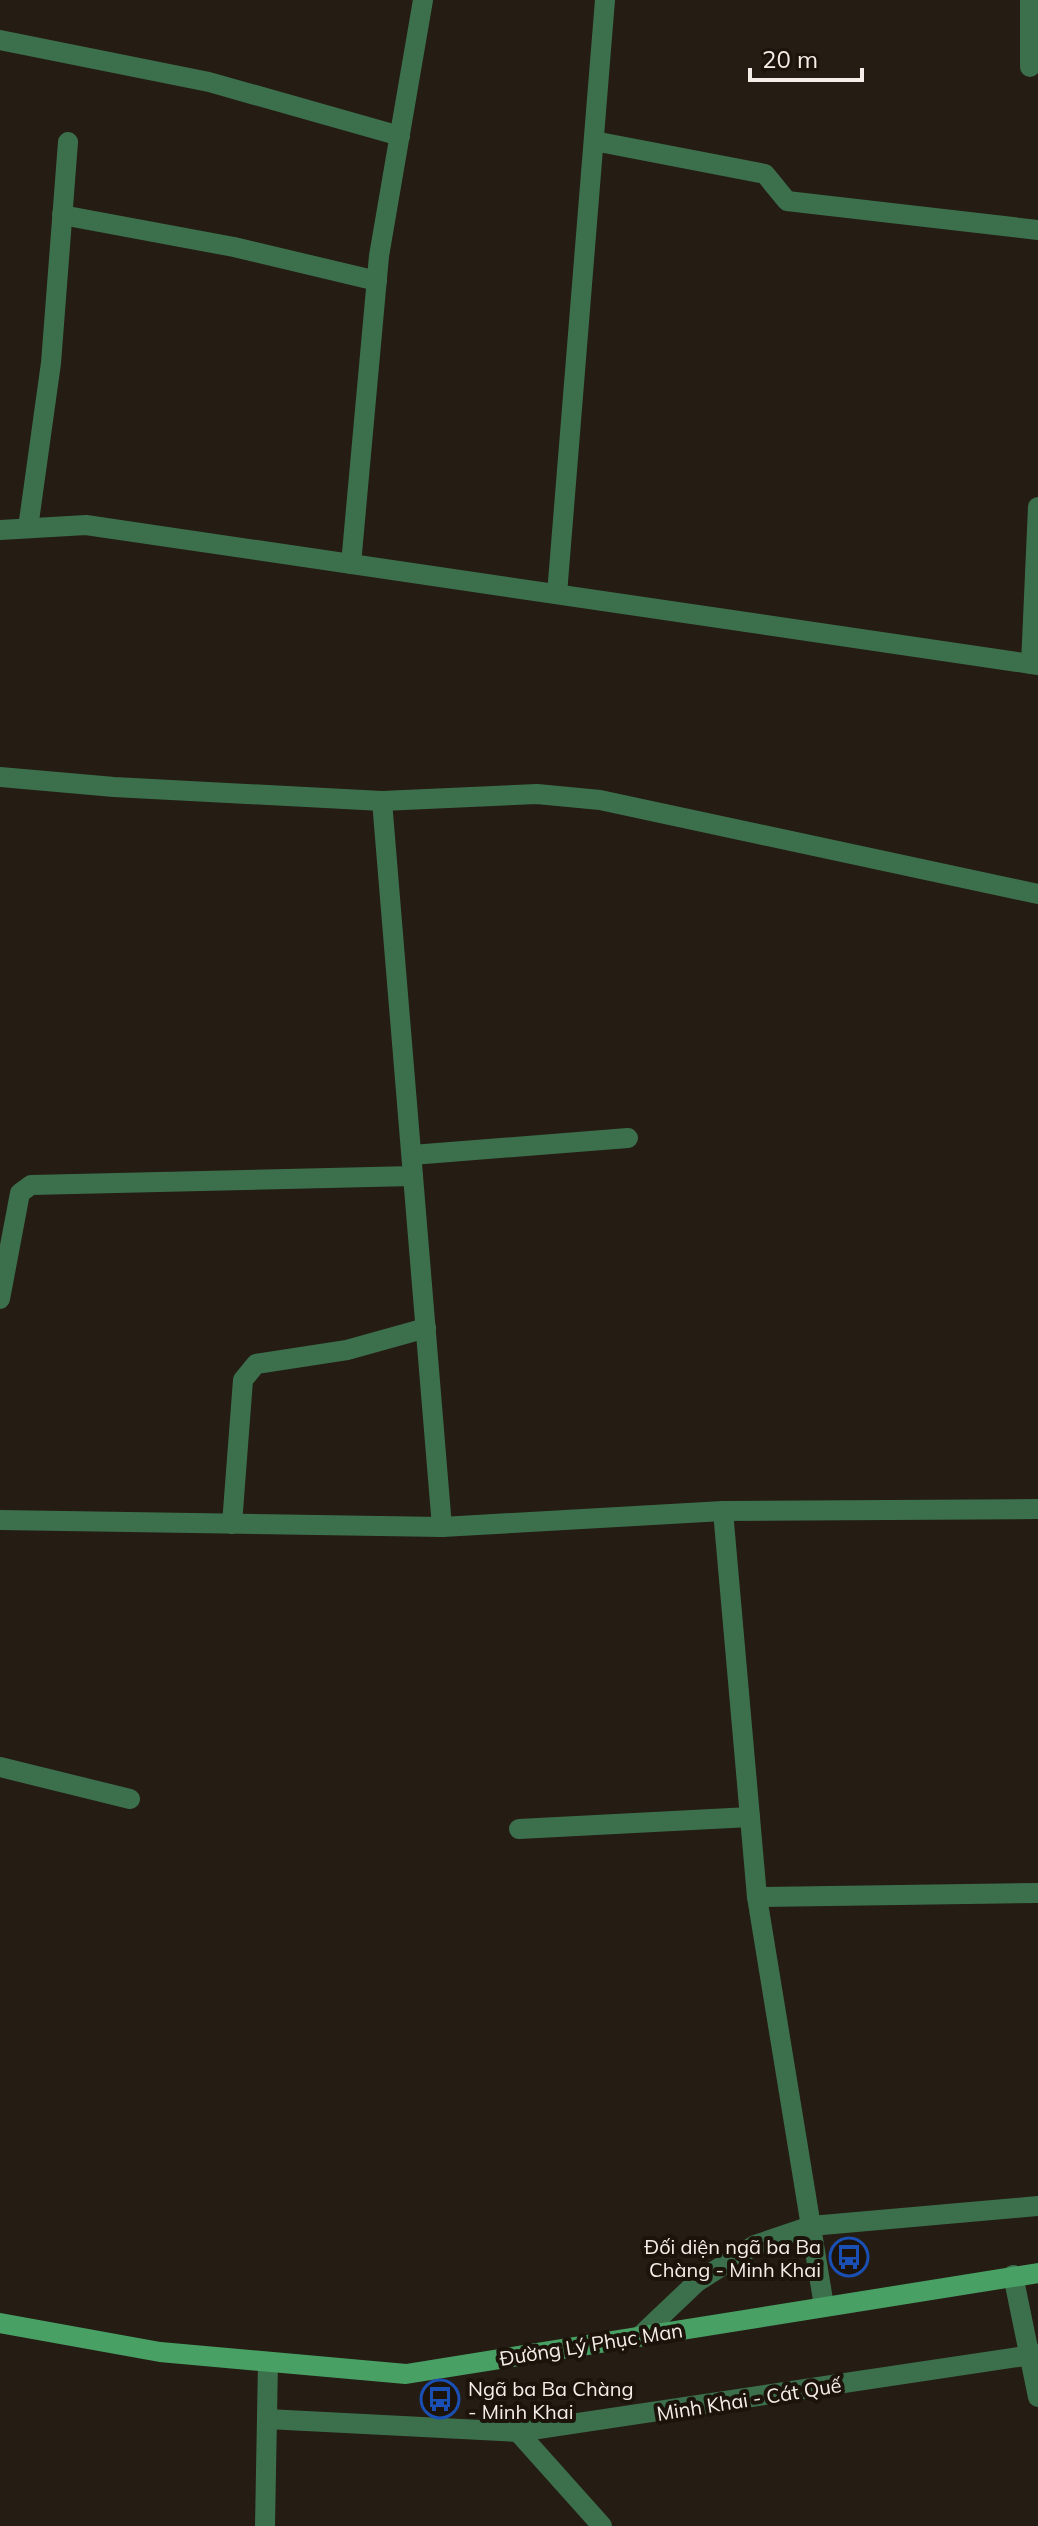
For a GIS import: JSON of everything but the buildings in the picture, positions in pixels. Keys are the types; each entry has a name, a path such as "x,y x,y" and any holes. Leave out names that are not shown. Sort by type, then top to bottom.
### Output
{"main road":[{"name":"Đường Lý Phục Man","path":"0,2323 160,2352 406,2374 1038,2273"}],"street":[{"path":"351,564 377,281 423,0"},
{"path":"557,594 605,0"},
{"path":"1030,0 1030,67"},
{"path":"0,40 209,82 400,136"},
{"path":"594,141 765,174 787,201 1038,230"},
{"path":"28,528 51,363 68,142"},
{"path":"62,215 234,247 377,281"},
{"path":"0,530 86,525 1034,664 1038,507"},
{"path":"0,777 114,787 382,801 537,794 600,800 1038,894"},
{"path":"382,801 442,1527"},
{"path":"0,1299 20,1193 31,1185 412,1166 628,1138"},
{"path":"232,1524 243,1380 256,1364 268,1359 347,1350 426,1328"},
{"path":"0,1520 442,1527 723,1511 1038,1509"},
{"path":"723,1511 757,1897 824,2306"},
{"path":"0,1767 130,1799"},
{"path":"519,1829 750,1817"},
{"path":"757,1897 1038,1893"},
{"path":"639,2337 697,2282 755,2245 811,2226 1038,2206"},
{"path":"1013,2275 1034,2354 1038,2397"},
{"name":"Minh Khai - Cát Quế","path":"267,2419 518,2432 1034,2354"},
{"path":"265,2526 268,2362"},
{"path":"518,2432 602,2526"}],"place":[{"name":"Đối diện ngã ba Ba Chàng - Minh Khai","path":"849,2257"},
{"name":"Ngã ba Ba Chàng - Minh Khai","path":"440,2399"}]}
